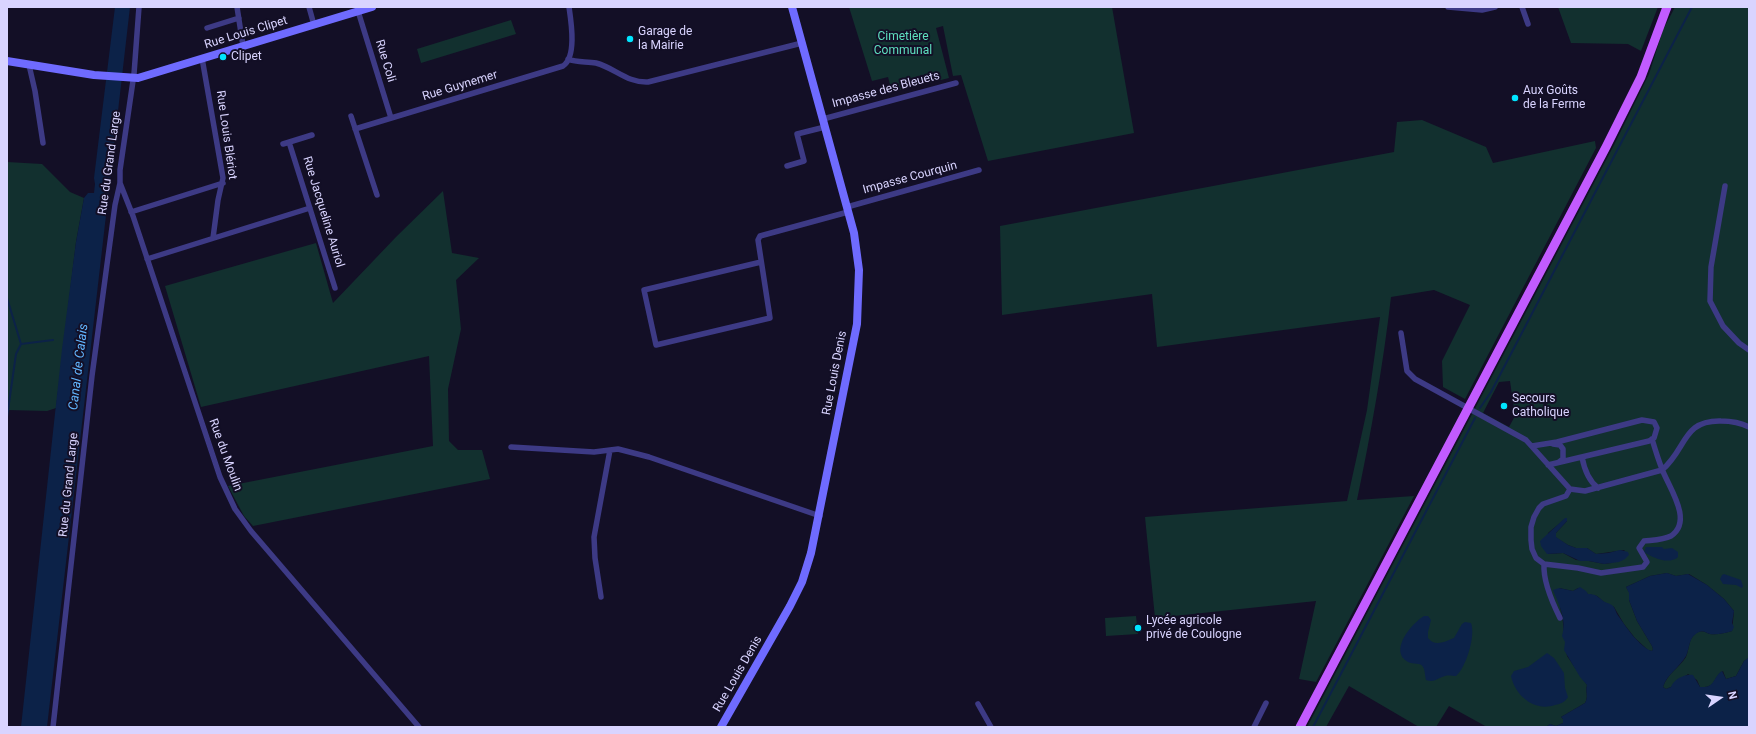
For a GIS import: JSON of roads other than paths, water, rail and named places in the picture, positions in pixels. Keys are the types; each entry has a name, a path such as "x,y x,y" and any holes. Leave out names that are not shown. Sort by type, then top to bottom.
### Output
{"main road":[{"path":"1300,727 1610,141 1641,77 1662,7"},
{"path":"1649,52 1667,7"}],"street":[{"name":"Rue du Grand Large","path":"53,727 94,359 114,212 120,183 120,170 139,7"},
{"path":"237,7 243,46"},
{"path":"309,7 314,25"},
{"name":"Rue Louis Clipet","path":"130,79 314,25 360,9 372,7"},
{"path":"569,7 573,37 568,59 576,62 598,64 627,78 637,81 648,82 802,43"},
{"name":"Rue Louis Denis","path":"721,727 797,593 809,562 820,516 858,314 858,261 848,210 792,7"},
{"path":"1448,7 1482,10 1495,7"},
{"path":"1522,7 1528,24"},
{"name":"Rue Coli","path":"360,9 391,118"},
{"path":"207,28 239,18"},
{"name":"Rue Louis Blériot","path":"202,58 223,183 218,200 213,238"},
{"name":"Rue Guynemer","path":"355,129 559,68 566,64 568,59"},
{"path":"7,61 94,75 130,79"},
{"path":"29,65 35,91 43,143"},
{"name":"Impasse des Bleuets","path":"787,166 804,161 797,134 824,123 956,83"},
{"path":"351,116 377,195"},
{"path":"283,144 312,135"},
{"name":"Rue Jacqueline Auriol","path":"289,142 335,288"},
{"name":"Impasse Courquin","path":"761,262 758,240 760,236 978,170"},
{"name":"Rue du Moulin","path":"120,183 220,477 235,509 251,531 419,727"},
{"path":"131,212 223,183"},
{"path":"1725,186 1711,267 1710,302 1722,326 1739,343 1749,350"},
{"path":"147,259 310,208"},
{"path":"761,262 770,318 656,345 644,290 761,262"},
{"path":"1400,333 1406,371 1415,379 1526,440 1570,489 1585,491"},
{"path":"1532,446 1642,420 1654,422 1657,428 1652,439 1548,465"},
{"path":"1652,439 1662,470 1678,504 1680,524 1671,536 1641,544 1639,548 1647,562 1646,565 1629,570 1601,573 1578,568 1544,564 1536,558 1532,549 1531,527 1534,517 1543,504 1566,496 1662,470 1672,462 1689,432 1698,424 1714,421 1730,421 1749,427"},
{"path":"1548,443 1560,445 1563,449 1563,459 1559,462"},
{"path":"511,447 594,452 622,450 649,457 820,516"},
{"path":"601,597 595,558 594,537 610,450"},
{"path":"1582,457 1586,470 1598,488"},
{"path":"1566,496 1570,489"},
{"path":"1544,564 1545,578 1560,618"},
{"path":"1254,727 1266,703"},
{"path":"978,704 991,727"}],"water":[{"name":"Canal de Calais","path":"115,7 130,7 47,727 21,727 62,349 76,242 84,198 88,193 94,193 94,178"},
{"path":"1565,518 1567,518 1567,521 1556,533 1556,537 1568,545 1576,548 1587,548 1596,554 1620,550 1628,552 1629,555 1619,562 1604,564 1580,561 1563,553 1547,554 1541,546 1540,541"},
{"path":"1646,547 1662,547 1664,549 1672,548 1678,552 1678,557 1666,561 1661,560 1644,552"},
{"path":"1667,573 1676,576 1688,574 1707,585 1724,599 1734,611 1732,623 1734,627 1732,631 1721,634 1710,634 1702,631 1695,634 1691,640 1686,656 1667,678 1663,687 1666,689 1671,687 1677,679 1690,675 1693,675 1700,687 1709,686 1722,671 1726,679 1736,676 1744,661 1748,658 1749,727 1546,727 1550,724 1556,726 1563,723 1563,719 1561,717 1585,703 1587,696 1587,685 1580,677 1564,650 1565,642 1562,636 1564,624 1560,607 1553,590 1559,588 1573,591 1580,587 1588,594 1592,594 1612,605 1633,635 1642,645 1652,651 1652,646 1637,621 1626,587 1650,576"},
{"path":"1724,574 1741,580 1743,586 1742,588 1736,585 1723,584 1720,579"},
{"path":"1424,616 1428,616 1431,620 1428,638 1437,643 1454,638 1462,624 1465,622 1471,623 1472,635 1469,651 1460,672 1456,676 1446,676 1432,681 1426,680 1422,665 1410,663 1402,657 1400,651 1404,638 1408,631"},
{"path":"1547,653 1554,658 1564,673 1565,688 1568,697 1559,704 1548,707 1533,704 1521,696 1513,683 1511,676 1514,671 1528,667"}],"waterway":[{"path":"1480,408 1491,392 1692,7"},
{"path":"7,298 21,344"},
{"path":"7,417 16,354 21,344 53,340"},
{"path":"1313,727 1475,418"}],"place":[{"name":"Garage de la Mairie","path":"630,39"},
{"name":"Clipet","path":"223,57"},
{"name":"Aux Goûts de la Ferme","path":"1515,98"},
{"name":"Secours Catholique","path":"1504,406"},
{"name":"Lycée agricole privé de Coulogne","path":"1138,628"}],"park label":[{"name":"Cimetière Communal","path":"903,44"}]}
